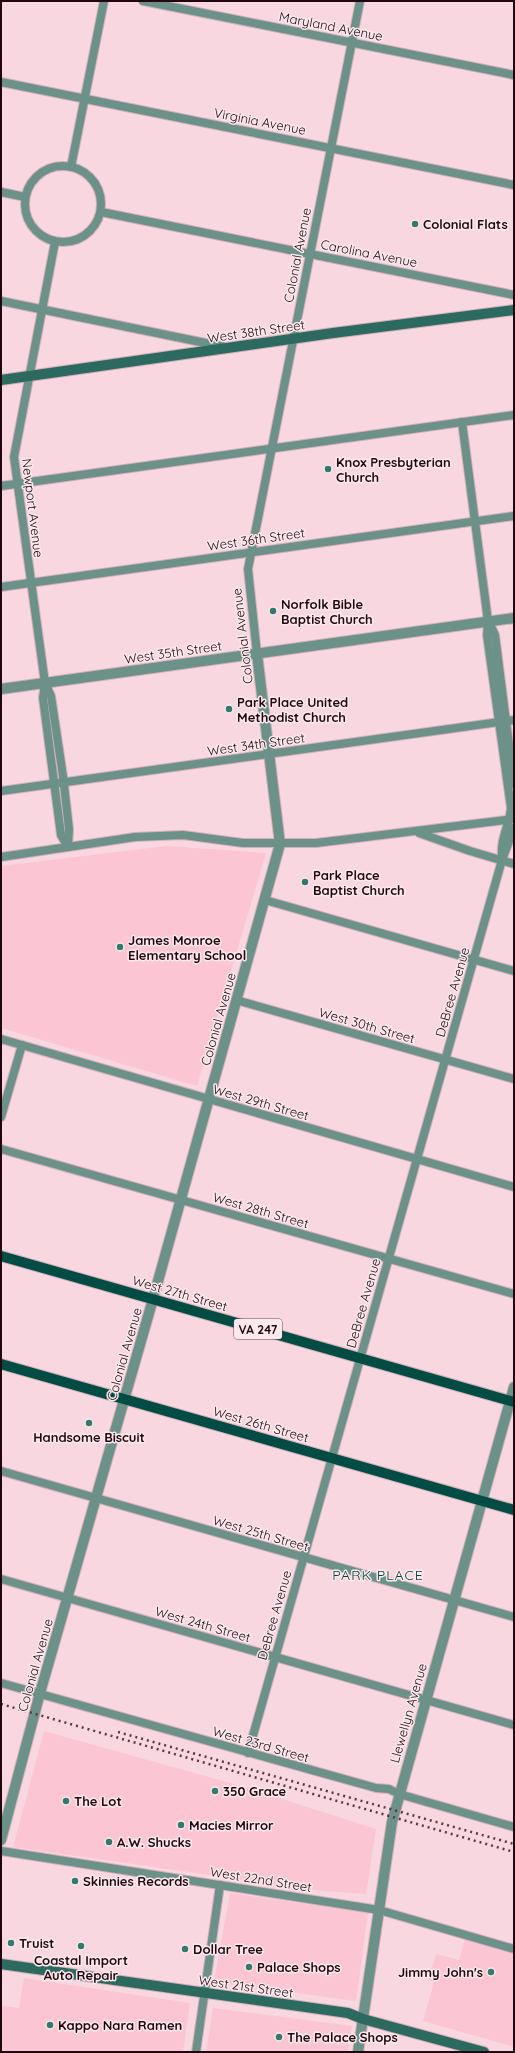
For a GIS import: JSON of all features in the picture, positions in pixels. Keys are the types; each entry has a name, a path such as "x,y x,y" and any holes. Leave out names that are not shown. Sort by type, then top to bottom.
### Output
{"main road":[{"name":"West 38th Street","path":"1,380 514,310"},
{"name":"West 27th Street","path":"1,1256 512,1402"},
{"name":"West 26th Street","path":"1,1364 514,1510"},
{"name":"West 21st Street","path":"1,1964 348,2013 363,2019 484,2052"}],"street":[{"path":"71,167 104,1"},
{"name":"Maryland Avenue","path":"142,1 514,75"},
{"name":"Colonial Avenue","path":"1,1840 40,1692 153,1299 280,844 248,569 360,1"},
{"name":"Virginia Avenue","path":"1,82 514,185"},
{"path":"54,167 71,167 83,171 93,180 101,195 101,212 96,224 88,234 72,242 55,242 39,235 31,225 26,214 25,197 32,181 38,175 54,167"},
{"path":"1,192 25,197"},
{"name":"Carolina Avenue","path":"101,212 514,296"},
{"name":"Newport Avenue","path":"55,242 43,310 14,449 45,683 43,698 54,784 61,835 68,847"},
{"path":"1,301 232,348"},
{"path":"1,486 514,415"},
{"name":"DeBree Avenue","path":"462,422 488,621 487,635 507,722 514,784"},
{"name":"West 36th Street","path":"1,587 514,516"},
{"name":"West 35th Street","path":"1,689 514,618"},
{"name":"Newport Avenue","path":"45,683 51,696 64,783 70,829 68,847"},
{"name":"DeBree Avenue","path":"502,860 501,848 512,819 507,722"},
{"name":"West 34th Street","path":"1,791 507,722"},
{"path":"1,856 159,835 183,836 243,843 316,843 416,832 512,819"},
{"name":"DeBree Avenue","path":"248,1753 473,960 502,860 514,828"},
{"path":"416,832 514,864"},
{"path":"265,900 514,972"},
{"name":"West 30th Street","path":"236,1000 514,1079"},
{"name":"West 29th Street","path":"1,1039 514,1187"},
{"path":"1,1117 22,1045"},
{"name":"West 28th Street","path":"1,1149 514,1294"},
{"name":"Llewellyn Avenue","path":"358,2052 392,1822 482,1500 512,1402 514,1387"},
{"name":"West 25th Street","path":"1,1471 514,1617"},
{"name":"West 24th Street","path":"1,1579 514,1725"},
{"name":"West 23rd Street","path":"1,1683 40,1692 248,1753 376,1788 389,1789 399,1794 514,1827"},
{"name":"West 22nd Street","path":"1,1851 378,1910 514,1949"},
{"path":"196,2052 203,1993 220,1885"}],"shaded area":[{"name":"James Monroe Elementary School","path":"166,846 266,853 197,1086 1,1028 1,866"},
{"path":"44,1731 248,1788 376,1829 366,1894 323,1891 13,1847"},
{"path":"230,1893 368,1913 356,2001 214,1982"},
{"path":"465,1939 514,1954 514,2047 423,2021 434,1982 428,1980 436,1954 459,1960"},
{"path":"24,1978 190,2003 183,2052 1,2052 1,2006 19,2008"},
{"name":"The Palace Shops","path":"213,2008 352,2026 348,2052 206,2052"}],"railway":[{"path":"1,1704 514,1852"},
{"path":"118,1732 514,1844"}],"place":[{"name":"Colonial Flats","path":"415,224"},
{"name":"Knox Presbyterian Church","path":"328,469"},
{"name":"Norfolk Bible Baptist Church","path":"273,611"},
{"name":"Park Place United Methodist Church","path":"229,709"},
{"name":"Park Place Baptist Church","path":"305,882"},
{"name":"James Monroe Elementary School","path":"120,947"},
{"name":"Handsome Biscuit","path":"89,1423"},
{"name":"350 Grace","path":"215,1791"},
{"name":"The Lot","path":"66,1801"},
{"name":"Macies Mirror","path":"181,1825"},
{"name":"A.W. Shucks","path":"109,1842"},
{"name":"Skinnies Records","path":"75,1881"},
{"name":"Truist","path":"11,1943"},
{"name":"Coastal Import Auto Repair","path":"81,1946"},
{"name":"Dollar Tree","path":"185,1949"},
{"name":"Palace Shops","path":"249,1967"},
{"name":"Jimmy John's","path":"491,1972"},
{"name":"Kappo Nara Ramen","path":"50,2025"},
{"name":"The Palace Shops","path":"279,2037"}],"district":[{"name":"PARK PLACE","path":"378,1575"}]}
